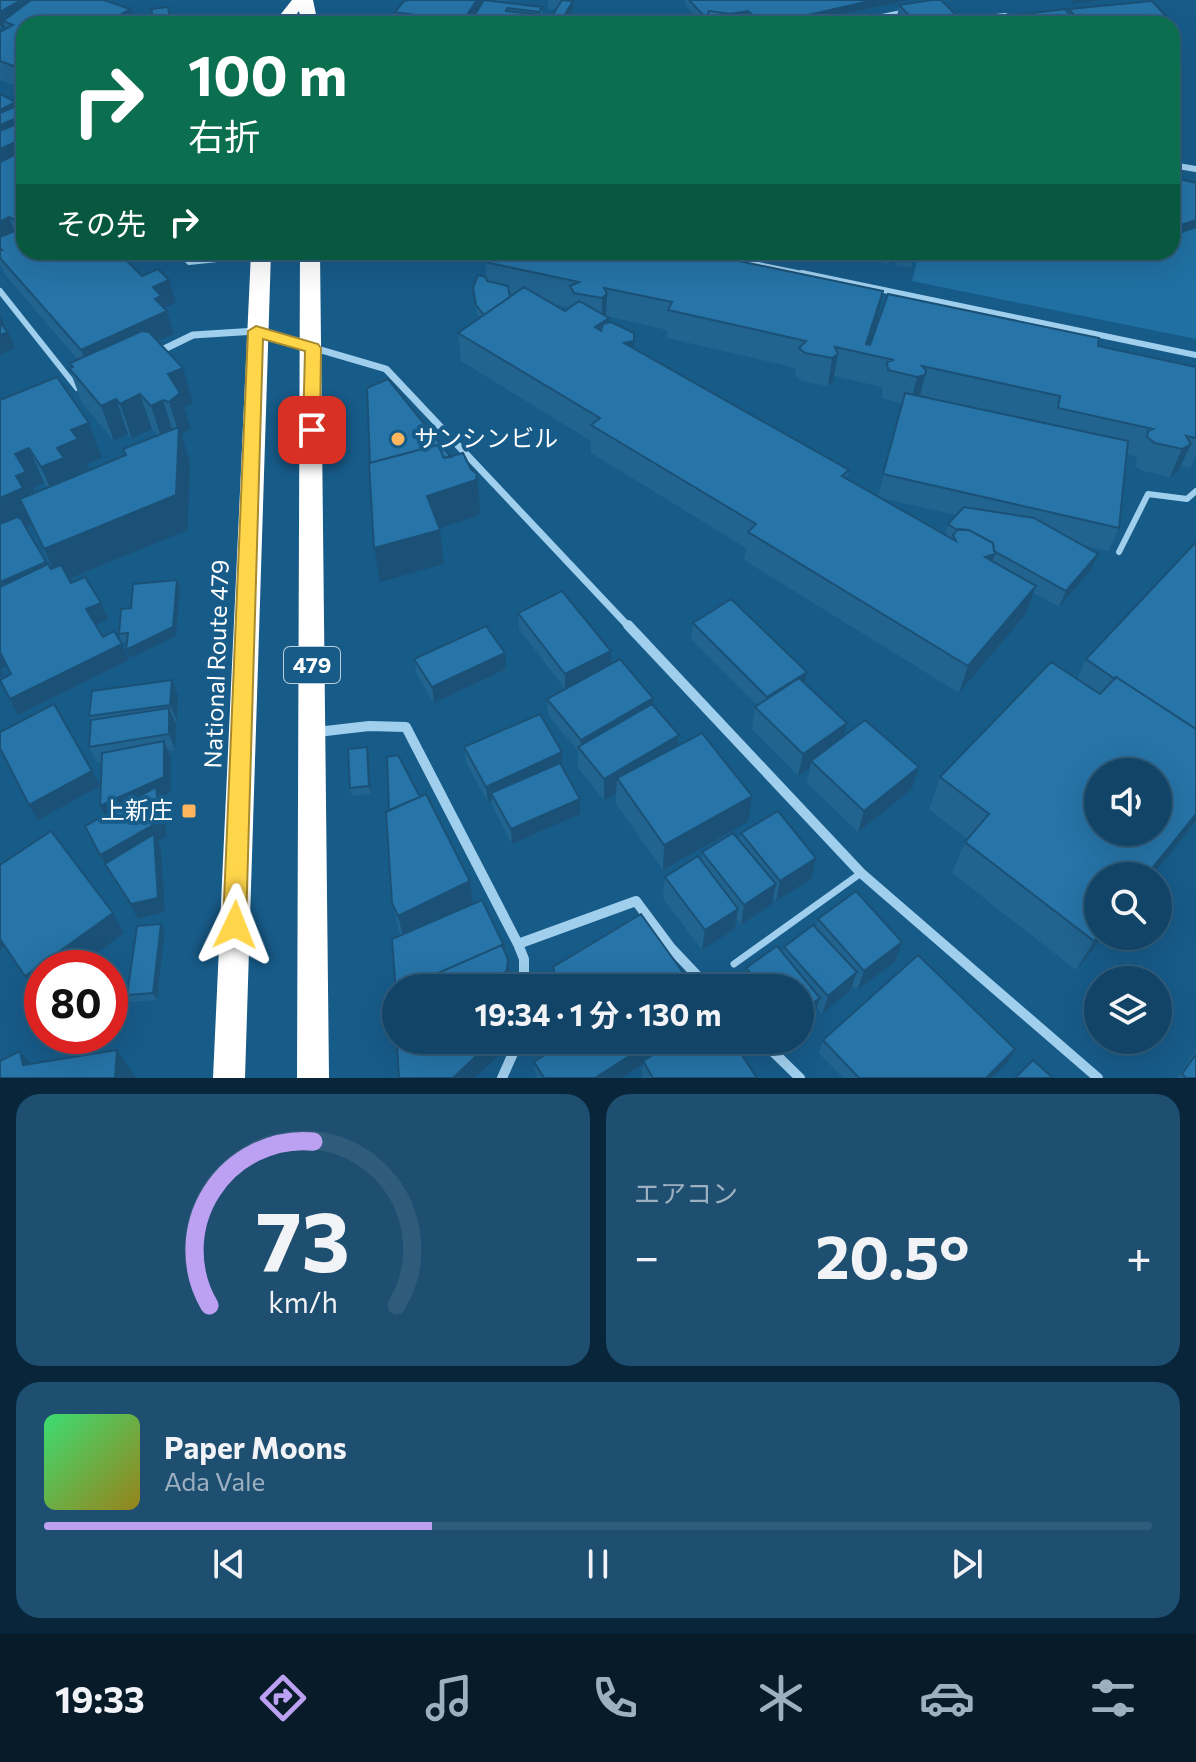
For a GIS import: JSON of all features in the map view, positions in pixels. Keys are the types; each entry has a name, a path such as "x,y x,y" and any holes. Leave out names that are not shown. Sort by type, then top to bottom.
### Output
{"highway":[{"path":"288,16 302,0"},
{"name":"National Route 479","path":"229,1078 260,260"},
{"name":"479","path":"310,260 313,348 313,1078"}],"street":[{"path":"886,16 909,11"},
{"path":"949,13 953,16"},
{"path":"1011,16 1020,15"},
{"path":"155,353 193,335 256,331 386,369 861,873 1098,1078"},
{"path":"63,395 90,382"},
{"path":"312,733 369,726 406,727 518,944 524,959 524,974"},
{"path":"518,944 636,901 671,948 696,974"},
{"path":"502,1078 513,1054"},
{"path":"775,1054 800,1078"}],"lane":[{"path":"186,260 189,263 213,260"},
{"path":"739,260 1196,355"},
{"path":"0,291 77,388"},
{"path":"1119,552 1148,494 1187,499 1196,491"},
{"path":"734,964 861,873"}],"shaded area":[{"path":"1196,228 1196,339 912,281 917,260 1180,260 1180,234"}],"building":[{"path":"0,0 21,0 0,12"},
{"path":"31,0 104,0 130,9 118,16 16,16 16,67 0,61 0,32 13,25 3,21"},
{"path":"477,0 466,16 422,16 395,12 404,1"},
{"path":"484,0 542,7 539,12 507,8 506,11 552,16 474,16"},
{"path":"562,0 573,1 564,16 552,16"},
{"path":"689,0 874,0 804,16 754,16 748,11 730,14 709,11 704,16"},
{"path":"941,0 957,16 909,16 899,5"},
{"path":"1152,1 1166,16 1075,16 1069,9"},
{"path":"168,7 170,16 152,16 151,9"},
{"path":"1065,9 1071,16 1010,16"},
{"path":"709,11 744,16 707,16"},
{"path":"0,94 16,102 0,110"},
{"path":"16,106 16,118 0,125 0,113"},
{"path":"16,124 16,142 0,149 0,131"},
{"path":"16,154 16,221 9,217 0,222 0,162"},
{"path":"1180,179 1196,183 1196,220 1180,225"},
{"path":"16,230 16,260 126,260 142,276 158,269 169,280 153,287 161,296 155,299 167,311 81,350 0,258 0,237"},
{"path":"734,260 883,291 866,344 870,345 888,294 1099,338 1098,346 1196,367 1196,438 1186,436 1191,444 1182,449 1155,443 1147,437 1148,431 1153,429 1058,408 1060,396 922,366 926,370 925,375 917,377 888,370 887,362 894,360 835,347 838,354 832,358 805,353 799,348 806,341 668,310 672,302 604,288 607,294 602,298 574,293 570,286 579,282 485,262"},
{"path":"478,275 486,277 487,281 508,286 510,297 484,315 476,305 473,288"},
{"path":"524,287 565,311 579,301 609,318 595,327 601,331 603,324 611,322 634,333 634,341 624,343 849,470 842,476 956,541 953,535 958,529 969,530 993,543 995,554 985,557 1036,586 968,666 748,532 756,524 591,425 600,418 458,333"},
{"path":"0,323 8,332 0,335"},
{"path":"142,331 149,332 183,368 168,374 180,393 169,402 163,400 151,406 140,394 120,404 116,399 101,406 69,368 73,367 70,363"},
{"path":"57,377 89,423 71,430 78,439 57,448 64,458 41,467 29,448 15,454 26,472 16,476 23,488 0,498 0,400"},
{"path":"388,379 451,457 444,458 438,445 370,463 367,388"},
{"path":"905,393 1128,441 1119,528 883,474"},
{"path":"179,427 176,495 44,549 20,499 126,455 123,449"},
{"path":"438,445 444,458 463,453 477,474 476,480 427,496 440,530 374,548 369,463"},
{"path":"964,507 1034,518 1098,554 1066,591 994,551 993,543 969,530 957,530 948,524"},
{"path":"17,517 46,562 0,582 0,524"},
{"path":"1196,542 1196,729 1086,659"},
{"path":"48,564 51,569 61,565 71,583 85,577 101,603 86,609 103,637 114,631 122,644 10,699 0,680 11,674 0,652 0,587"},
{"path":"177,580 173,627 126,650 128,633 119,634 121,609 131,608 133,584"},
{"path":"562,591 611,651 565,674 518,613"},
{"path":"731,599 807,672 767,697 693,623"},
{"path":"486,626 505,653 432,687 414,659"},
{"path":"620,659 653,698 581,740 547,699"},
{"path":"1051,662 1100,694 1116,677 1196,729 1196,814 1172,844 1172,758 1084,758 1084,846 1170,846 1157,862 1084,862 1084,933 965,842 989,814 940,777"},
{"path":"799,678 847,723 803,754 755,707"},
{"path":"172,680 170,705 89,716 92,691"},
{"path":"54,704 92,771 29,805 0,748 0,732"},
{"path":"652,704 679,735 604,779 578,747"},
{"path":"169,708 169,734 89,747 91,720"},
{"path":"540,714 562,752 486,787 464,747"},
{"path":"865,720 919,767 864,811 811,761"},
{"path":"702,733 752,796 664,845 617,778"},
{"path":"164,741 164,777 100,806 102,753"},
{"path":"367,747 369,786 350,788 348,749"},
{"path":"398,755 420,797 389,810 387,757"},
{"path":"560,763 580,799 511,829 491,793"},
{"path":"156,787 160,821 100,855 85,826"},
{"path":"426,794 470,881 398,916 392,903 386,812"},
{"path":"778,811 816,858 780,881 741,833"},
{"path":"51,831 113,913 61,950 24,950 24,975 0,939 0,865"},
{"path":"733,833 776,884 744,905 702,852"},
{"path":"154,834 158,898 131,904 105,864"},
{"path":"698,856 738,909 705,930 665,877"},
{"path":"856,891 902,942 864,971 818,919"},
{"path":"482,900 504,946 436,974 395,974 392,939"},
{"path":"641,914 684,974 555,974 553,967"},
{"path":"161,924 153,993 128,995 128,988 137,926"},
{"path":"813,925 857,972 828,996 814,980 814,974 808,974 784,947"},
{"path":"502,945 508,959 507,971 503,974 436,974"},
{"path":"777,946 800,974 751,974 746,968"},
{"path":"918,955 1015,1049 986,1078 859,1078 823,1040"},
{"path":"20,1051 23,1065 92,1054 117,1054 115,1078 0,1078 0,1061"},
{"path":"398,1054 478,1054 453,1078 399,1078"},
{"path":"546,1054 632,1054 595,1078 544,1078 534,1062"},
{"path":"655,1054 741,1054 757,1078 653,1078 643,1061"},
{"path":"1196,1054 1196,1078 1186,1078 1182,1074"},
{"path":"1033,1060 1053,1078 1015,1078"}],"place":[{"name":"サンシンビル","path":"398,439"},
{"name":"上新庄","path":"189,811"}],"route":[{"path":"235,925 256,331 313,348 312,430"}]}
